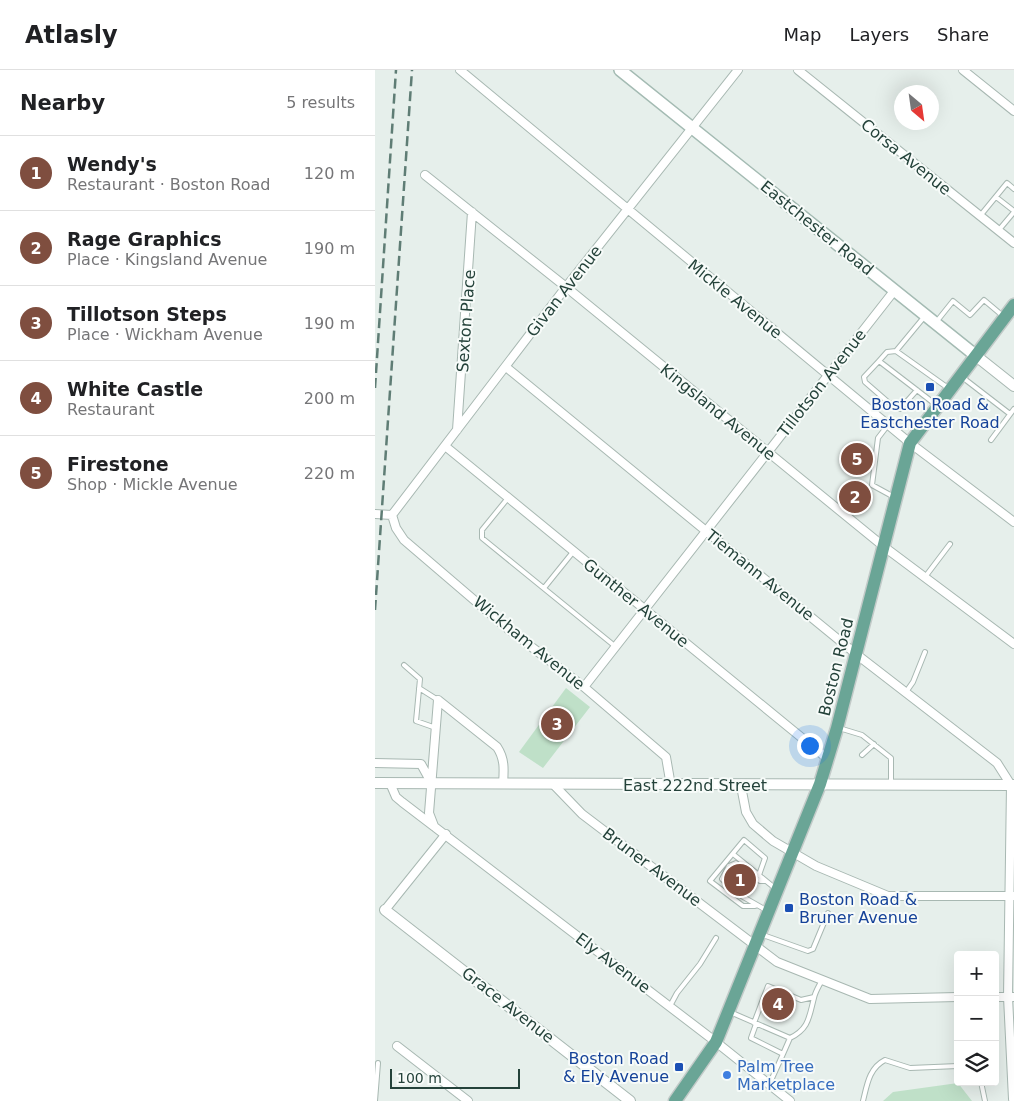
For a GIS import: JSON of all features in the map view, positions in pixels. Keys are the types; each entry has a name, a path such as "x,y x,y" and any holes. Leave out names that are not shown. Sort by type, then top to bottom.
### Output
{"main road":[{"name":"Eastchester Road","path":"620,70 975,355"},
{"name":"Boston Road","path":"675,1101 716,1042 770,912 829,760 910,443 1014,305"}],"street":[{"name":"Mickle Avenue","path":"460,70 910,443 1014,522"},
{"name":"Corsa Avenue","path":"798,70 1014,244"},
{"path":"963,70 1014,111"},
{"name":"Givan Avenue","path":"392,515 566,287 735,71"},
{"name":"Kingsland Avenue","path":"425,175 566,287 883,546 1014,644"},
{"name":"Sexton Place","path":"457,430 472,212"},
{"name":"Tillotson Avenue","path":"584,687 894,291"},
{"name":"Eastchester Road","path":"975,355 1014,386"},
{"name":"Tiemann Avenue","path":"506,367 856,654 997,763 1012,785"},
{"name":"Gunther Avenue","path":"445,446 829,760"},
{"path":"375,514 392,515"},
{"name":"Wickham Avenue","path":"392,515 396,528 404,540 508,629 584,687 666,757 671,786"},
{"path":"435,827 429,813 438,700"},
{"path":"438,700 497,747 503,761 503,784"},
{"path":"375,763 421,764 431,784"},
{"name":"East 222nd Street","path":"375,783 671,786 820,784 1012,785"},
{"name":"Ely Avenue","path":"390,784 396,797 670,1006 790,1101"},
{"name":"Bruner Avenue","path":"553,784 582,814 758,940 777,962 870,999 954,998"},
{"path":"1012,785 1011,997 1013,1098"},
{"path":"741,786 746,812 753,824 773,841 816,866 889,896 1012,896"},
{"path":"385,910 445,834"},
{"name":"Grace Avenue","path":"385,910 630,1101"},
{"path":"397,1046 468,1101"}],"lane":[{"path":"980,216 1007,183 1014,189"},
{"path":"996,196 1014,211 998,231"},
{"path":"935,323 953,301 969,316 985,300 1005,317"},
{"path":"896,351 925,315"},
{"path":"917,390 901,409 888,402 865,382 864,377 887,352 896,351 949,390"},
{"path":"879,361 938,406"},
{"path":"960,376 1010,414"},
{"path":"991,440 1014,409"},
{"path":"888,424 878,438 872,484 896,498"},
{"path":"508,498 482,530 482,538 616,647"},
{"path":"925,577 950,544"},
{"path":"544,588 573,552"},
{"path":"906,692 913,682 925,652"},
{"path":"405,666 420,679 416,720 436,728"},
{"path":"419,688 438,700"},
{"path":"837,728 862,735 891,758 891,784"},
{"path":"862,755 874,744"},
{"path":"755,906 743,906 711,881 745,840 765,858 759,875"},
{"path":"733,854 778,890"},
{"path":"765,881 759,881 735,863 723,872 722,879 755,906 770,912"},
{"path":"758,940 809,951 813,949 828,912"},
{"path":"670,1006 716,938"},
{"path":"769,1085 790,1038 801,1033 811,1014 814,997 822,980"},
{"path":"783,1054 751,1038 768,986 801,1000 814,997"},
{"path":"729,1011 790,1038"},
{"path":"863,1101 869,1077 877,1064 885,1060 909,1068 954,1066"},
{"path":"375,1101 378,1063"},
{"path":"982,1086 985,1101"}],"green space":[{"path":"566,688 590,707 543,768 519,752"},
{"path":"954,1084 954,1086 960,1086 972,1101 883,1101 893,1092"}],"railway":[{"path":"375,388 396,70"},
{"path":"375,610 412,70"}],"place":[{"name":"Boston Road & Eastchester Road","path":"930,387"},
{"name":"Firestone","path":"857,459"},
{"name":"Rage Graphics","path":"855,497"},
{"name":"Tillotson Steps","path":"557,724"},
{"name":"Wendy's","path":"740,880"},
{"name":"Boston Road & Bruner Avenue","path":"789,908"},
{"name":"White Castle","path":"778,1004"},
{"name":"Boston Road & Ely Avenue","path":"679,1067"},
{"name":"Palm Tree Marketplace","path":"727,1075"}]}
